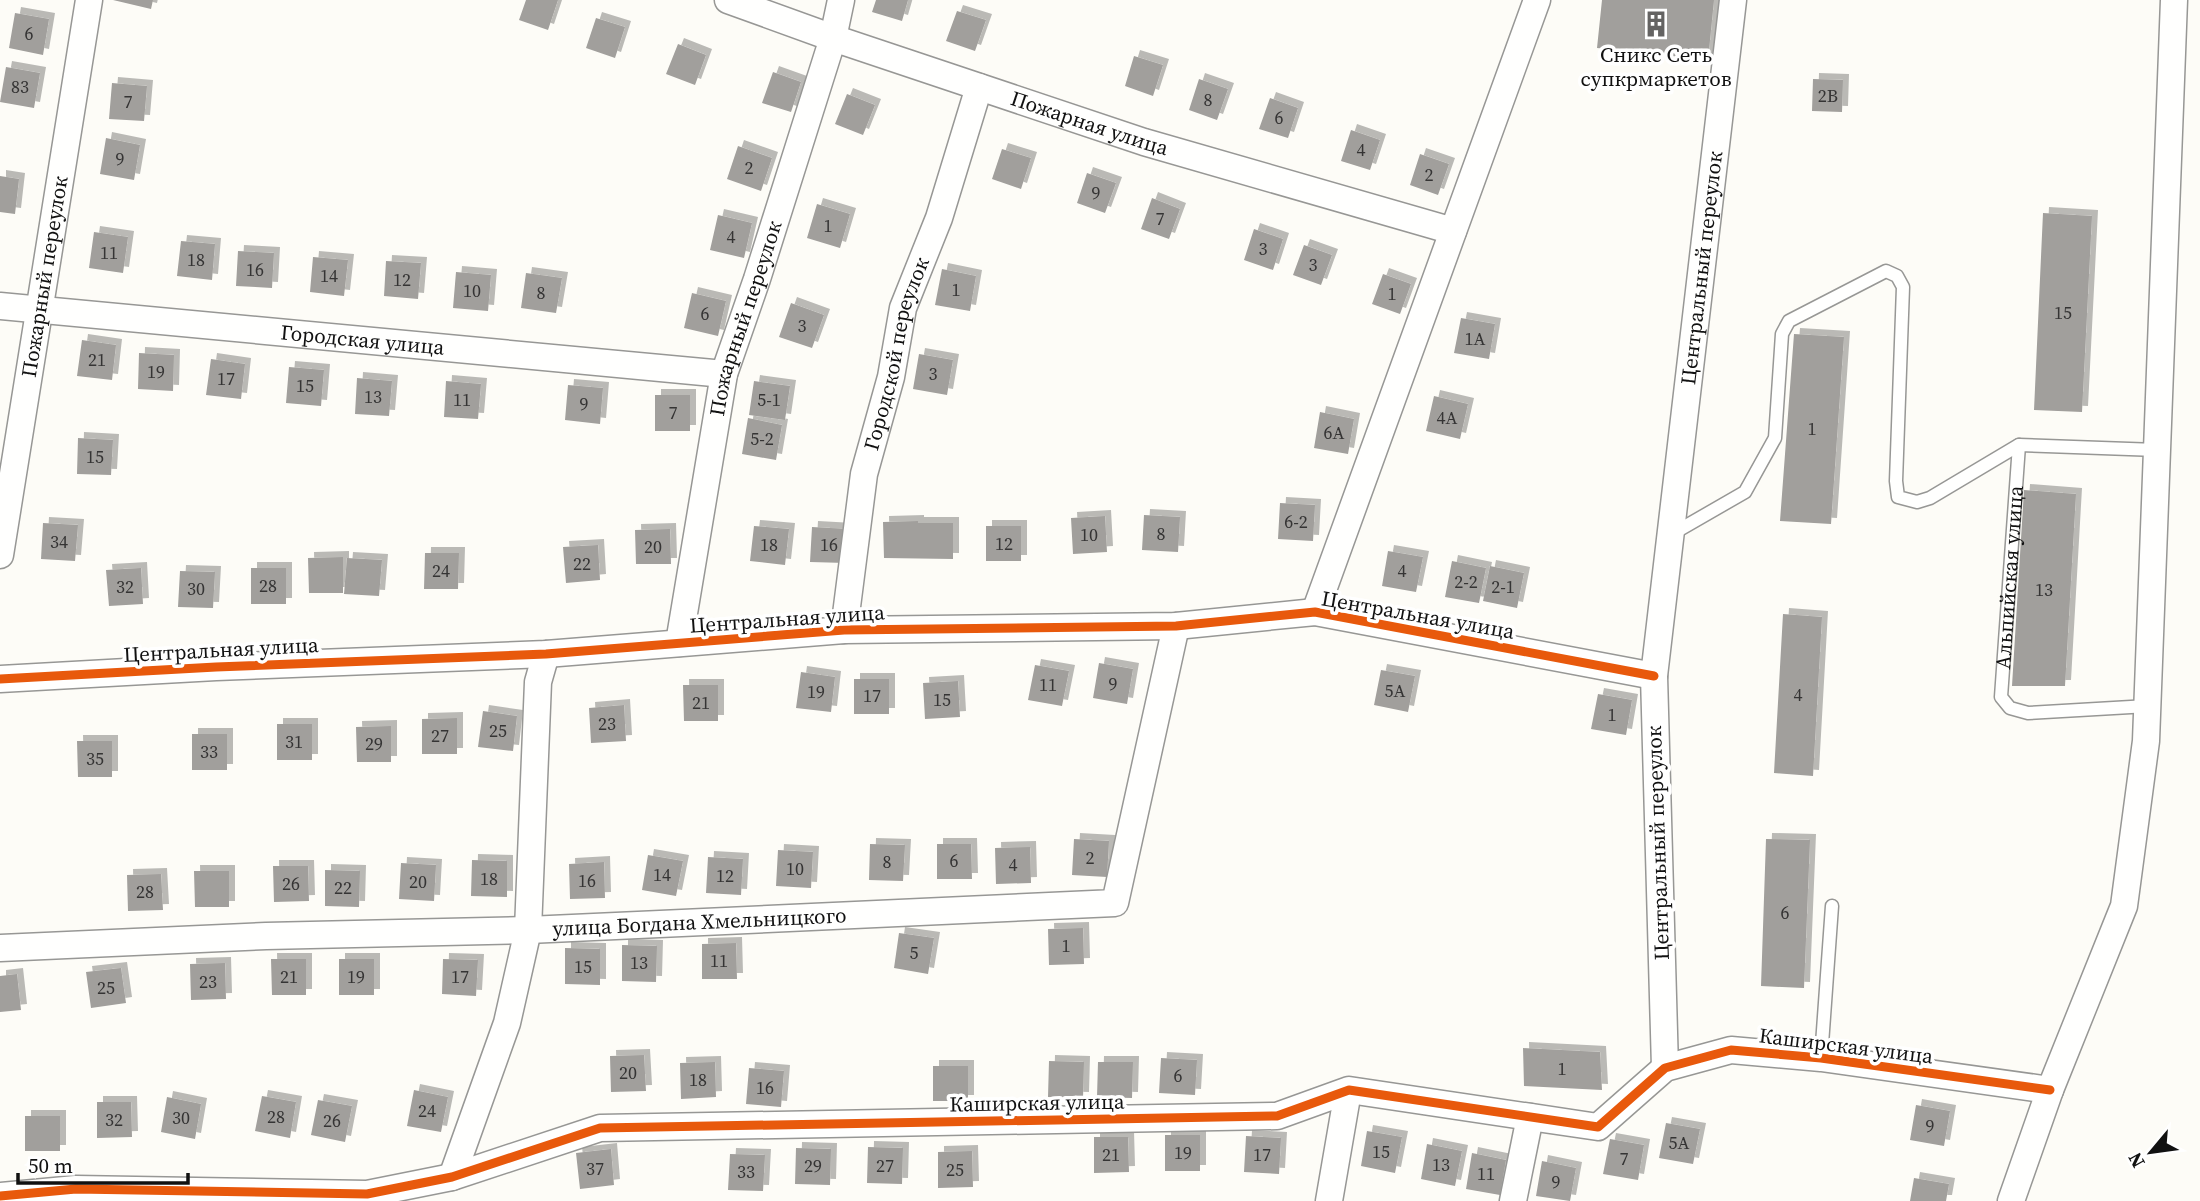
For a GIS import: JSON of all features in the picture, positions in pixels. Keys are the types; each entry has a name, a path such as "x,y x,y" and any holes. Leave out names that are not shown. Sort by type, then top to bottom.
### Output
{"street":[{"name":"Пожарный переулок","path":"0,555 89,0"},
{"name":"Пожарная улица","path":"728,0 1144,142 1453,231"},
{"name":"Пожарный переулок","path":"679,643 724,374 833,38 841,0"},
{"name":"Центральная улица","path":"1315,612 1537,0"},
{"name":"Центральный переулок","path":"1665,1068 1654,676 1733,0"},
{"path":"2011,1201 2050,1090 2124,906 2146,741 2148,706 2174,0"},
{"name":"Городской переулок","path":"844,630 864,474 891,377 903,308 939,218 979,87"},
{"name":"Городская улица","path":"0,306 724,374"},
{"name":"Центральная улица","path":"0,679 216,667 546,654 844,630 1176,626 1315,612 1654,676"},
{"name":"улица Богдана Хмельницкого","path":"0,948 267,936 528,930 1115,903 1176,626"},
{"path":"452,1177 506,1023 528,930 538,682 546,654"},
{"name":"Каширская улица","path":"0,1196 76,1189 367,1194 452,1177 600,1128 1277,1116 1348,1091 1598,1126 1665,1068 1731,1050 1821,1058 2050,1090"},
{"path":"1329,1201 1348,1091"},
{"path":"1513,1201 1530,1117"}],"lane":[{"path":"1670,536 1745,492 1775,438 1783,334 1789,321 1886,271 1897,276 1903,287 1896,481 1898,497 1917,502 1930,498 2019,445 2157,450"},
{"name":"Альпийская улица","path":"2019,445 2001,697 2010,708 2028,713 2148,706"},
{"name":"Каширская улица","path":"1821,1058 1832,906"}],"building":[{"path":"113,0 153,0 151,9"},
{"path":"526,0 558,0 548,30 519,20"},
{"path":"876,0 908,0 902,21 872,12"},
{"name":"Сникс Сеть супкрмаркетов","path":"1602,0 1714,0 1708,60 1597,48"},
{"path":"957,11 986,20 975,51 946,41"},
{"path":"15,13 49,19 43,55 9,48"},
{"path":"596,18 625,27 615,58 586,48"},
{"path":"678,44 706,55 695,85 666,74"},
{"path":"1134,56 1163,65 1153,96 1125,86"},
{"path":"6,67 40,73 34,108 0,102"},
{"path":"773,72 801,82 791,112 762,103"},
{"path":"1199,79 1228,89 1217,120 1189,110"},
{"path":"1813,79 1843,80 1842,112 1812,111"},
{"path":"112,83 147,86 144,121 109,119"},
{"path":"847,94 875,105 863,135 835,124"},
{"path":"1270,98 1298,108 1288,138 1259,129"},
{"path":"1351,130 1380,140 1370,170 1341,161"},
{"path":"106,138 140,145 134,180 100,174"},
{"path":"738,146 772,158 761,191 727,179"},
{"path":"1002,149 1031,158 1021,189 992,179"},
{"path":"1420,154 1449,164 1438,195 1410,185"},
{"path":"1087,173 1116,183 1105,213 1077,203"},
{"path":"0,176 19,179 15,214 0,212"},
{"path":"1152,198 1180,209 1169,239 1141,229"},
{"path":"817,204 850,214 840,248 807,238"},
{"path":"2043,213 2092,216 2082,412 2034,410"},
{"path":"718,215 752,223 744,258 710,250"},
{"path":"1254,229 1283,239 1273,270 1244,260"},
{"path":"94,232 128,237 123,273 89,268"},
{"path":"181,241 215,244 212,280 177,276"},
{"path":"1304,245 1332,255 1321,285 1293,275"},
{"path":"238,251 274,253 272,288 236,286"},
{"path":"313,257 348,260 344,296 310,292"},
{"path":"386,261 421,263 418,299 384,296"},
{"path":"942,269 976,276 970,311 935,305"},
{"path":"456,272 491,275 488,311 453,308"},
{"path":"526,273 562,278 556,313 521,308"},
{"path":"1383,274 1411,284 1400,314 1372,304"},
{"path":"692,293 726,301 718,336 684,328"},
{"path":"791,303 824,315 812,348 779,337"},
{"path":"1461,318 1495,324 1489,359 1454,353"},
{"path":"1794,334 1844,337 1831,524 1780,521"},
{"path":"82,340 116,345 112,380 77,376"},
{"path":"139,353 174,355 173,391 138,389"},
{"path":"919,354 953,360 947,395 913,389"},
{"path":"211,359 245,364 241,399 206,395"},
{"path":"289,367 324,370 321,406 286,403"},
{"path":"357,378 392,381 389,416 355,414"},
{"path":"446,381 481,384 478,419 444,417"},
{"path":"754,381 790,386 785,420 749,415"},
{"path":"568,385 603,388 600,424 565,420"},
{"path":"655,395 690,395 690,431 655,431"},
{"path":"1434,396 1468,404 1460,439 1426,431"},
{"path":"1320,412 1354,419 1348,454 1314,448"},
{"path":"748,418 782,425 776,460 742,454"},
{"path":"78,438 113,440 111,475 77,474"},
{"path":"2024,490 2076,494 2065,686 2012,686"},
{"path":"1280,503 1315,505 1313,541 1278,539"},
{"path":"1144,515 1180,517 1178,552 1142,550"},
{"path":"1105,516 1107,552 1073,554 1071,518"},
{"path":"883,522 953,523 953,559 884,558"},
{"path":"43,523 78,525 75,561 41,559"},
{"path":"754,526 789,529 785,565 750,561"},
{"path":"986,526 1021,526 1021,561 986,561"},
{"path":"812,527 848,529 846,563 810,562"},
{"path":"670,529 671,564 636,564 635,530"},
{"path":"598,545 600,580 566,583 563,547"},
{"path":"1388,551 1423,557 1416,592 1382,586"},
{"path":"425,553 459,553 458,589 424,589"},
{"path":"343,557 343,593 309,593 308,558"},
{"path":"347,558 382,560 379,596 344,594"},
{"path":"1452,561 1486,568 1479,603 1445,597"},
{"path":"1490,566 1524,573 1517,608 1483,601"},
{"path":"141,568 143,604 109,606 106,570"},
{"path":"251,568 286,568 286,604 251,604"},
{"path":"180,571 215,572 213,608 178,607"},
{"path":"1783,614 1822,617 1813,776 1774,773"},
{"path":"1099,663 1133,669 1127,704 1093,698"},
{"path":"1035,665 1069,671 1062,706 1028,700"},
{"path":"1381,670 1415,676 1408,712 1374,705"},
{"path":"801,672 835,677 831,712 796,708"},
{"path":"854,679 889,679 889,714 854,714"},
{"path":"958,681 960,717 925,719 923,683"},
{"path":"683,685 718,685 718,721 684,721"},
{"path":"1598,694 1632,700 1626,735 1591,729"},
{"path":"624,705 626,741 591,743 589,708"},
{"path":"483,711 517,716 513,751 478,747"},
{"path":"457,718 457,754 422,754 422,719"},
{"path":"277,724 312,724 312,760 277,760"},
{"path":"391,726 391,762 357,762 356,727"},
{"path":"192,734 227,734 227,770 192,770"},
{"path":"77,741 112,741 112,777 78,777"},
{"path":"1074,839 1109,841 1107,877 1072,875"},
{"path":"1766,839 1810,840 1804,988 1761,986"},
{"path":"870,844 905,845 903,881 869,880"},
{"path":"937,844 971,844 972,879 937,879"},
{"path":"1030,847 1031,883 996,884 995,848"},
{"path":"778,850 813,852 811,888 776,886"},
{"path":"648,855 683,861 676,896 642,890"},
{"path":"708,857 743,859 741,895 706,893"},
{"path":"472,860 507,861 507,897 471,896"},
{"path":"604,862 605,898 570,899 569,864"},
{"path":"401,863 436,865 434,901 399,899"},
{"path":"273,866 308,866 309,901 274,902"},
{"path":"325,870 360,871 359,907 325,906"},
{"path":"194,871 229,871 229,907 195,907"},
{"path":"161,874 163,910 128,911 127,875"},
{"path":"1083,928 1084,964 1049,965 1048,929"},
{"path":"899,933 934,938 928,974 894,968"},
{"path":"736,943 737,979 702,979 702,944"},
{"path":"622,945 657,946 656,982 622,981"},
{"path":"565,948 600,949 600,985 565,984"},
{"path":"271,959 306,959 306,995 272,995"},
{"path":"339,959 374,959 374,995 339,995"},
{"path":"443,959 478,960 476,996 442,994"},
{"path":"225,963 226,999 191,1000 190,964"},
{"path":"121,968 126,1003 91,1008 86,972"},
{"path":"17,974 21,1010 0,1012 0,976"},
{"path":"1523,1048 1600,1052 1602,1090 1524,1086"},
{"path":"644,1055 646,1091 611,1092 610,1056"},
{"path":"1161,1058 1197,1060 1195,1095 1159,1093"},
{"path":"1049,1061 1084,1062 1083,1098 1048,1097"},
{"path":"715,1062 716,1097 681,1099 680,1063"},
{"path":"1098,1062 1133,1062 1132,1098 1097,1097"},
{"path":"933,1066 968,1066 968,1101 933,1101"},
{"path":"749,1068 784,1071 781,1107 746,1104"},
{"path":"414,1090 448,1097 441,1132 407,1126"},
{"path":"262,1096 296,1102 290,1138 255,1131"},
{"path":"167,1097 201,1104 195,1139 161,1132"},
{"path":"318,1100 352,1106 345,1142 311,1135"},
{"path":"97,1102 131,1102 132,1137 97,1138"},
{"path":"1916,1105 1950,1111 1944,1146 1910,1140"},
{"path":"25,1116 60,1116 60,1151 25,1151"},
{"path":"1666,1123 1700,1129 1693,1164 1659,1158"},
{"path":"1367,1131 1402,1137 1395,1173 1361,1166"},
{"path":"1165,1135 1200,1135 1200,1171 1165,1171"},
{"path":"1246,1136 1281,1138 1279,1174 1244,1172"},
{"path":"1094,1137 1128,1137 1129,1172 1094,1173"},
{"path":"1610,1139 1644,1145 1638,1180 1603,1174"},
{"path":"1427,1144 1462,1151 1455,1186 1421,1179"},
{"path":"868,1147 903,1148 902,1184 867,1183"},
{"path":"796,1148 831,1149 830,1185 795,1184"},
{"path":"611,1149 614,1185 580,1189 576,1153"},
{"path":"972,1151 973,1187 938,1188 938,1152"},
{"path":"1472,1153 1506,1160 1500,1195 1466,1189"},
{"path":"730,1154 765,1155 763,1191 728,1190"},
{"path":"1542,1161 1576,1168 1570,1201 1536,1196"},
{"path":"1914,1178 1949,1184 1946,1201 1910,1201"}],"cycle path":[{"path":"0,679 216,667 546,654 844,630 1176,626 1315,612 1654,676"},
{"path":"0,1196 76,1189 367,1194 452,1177 600,1128 1277,1116 1349,1090 1598,1127 1665,1068 1731,1050 1821,1058 2050,1090"}],"place":[{"name":"Сникс Сеть супкрмаркетов","path":"1656,24"}]}
